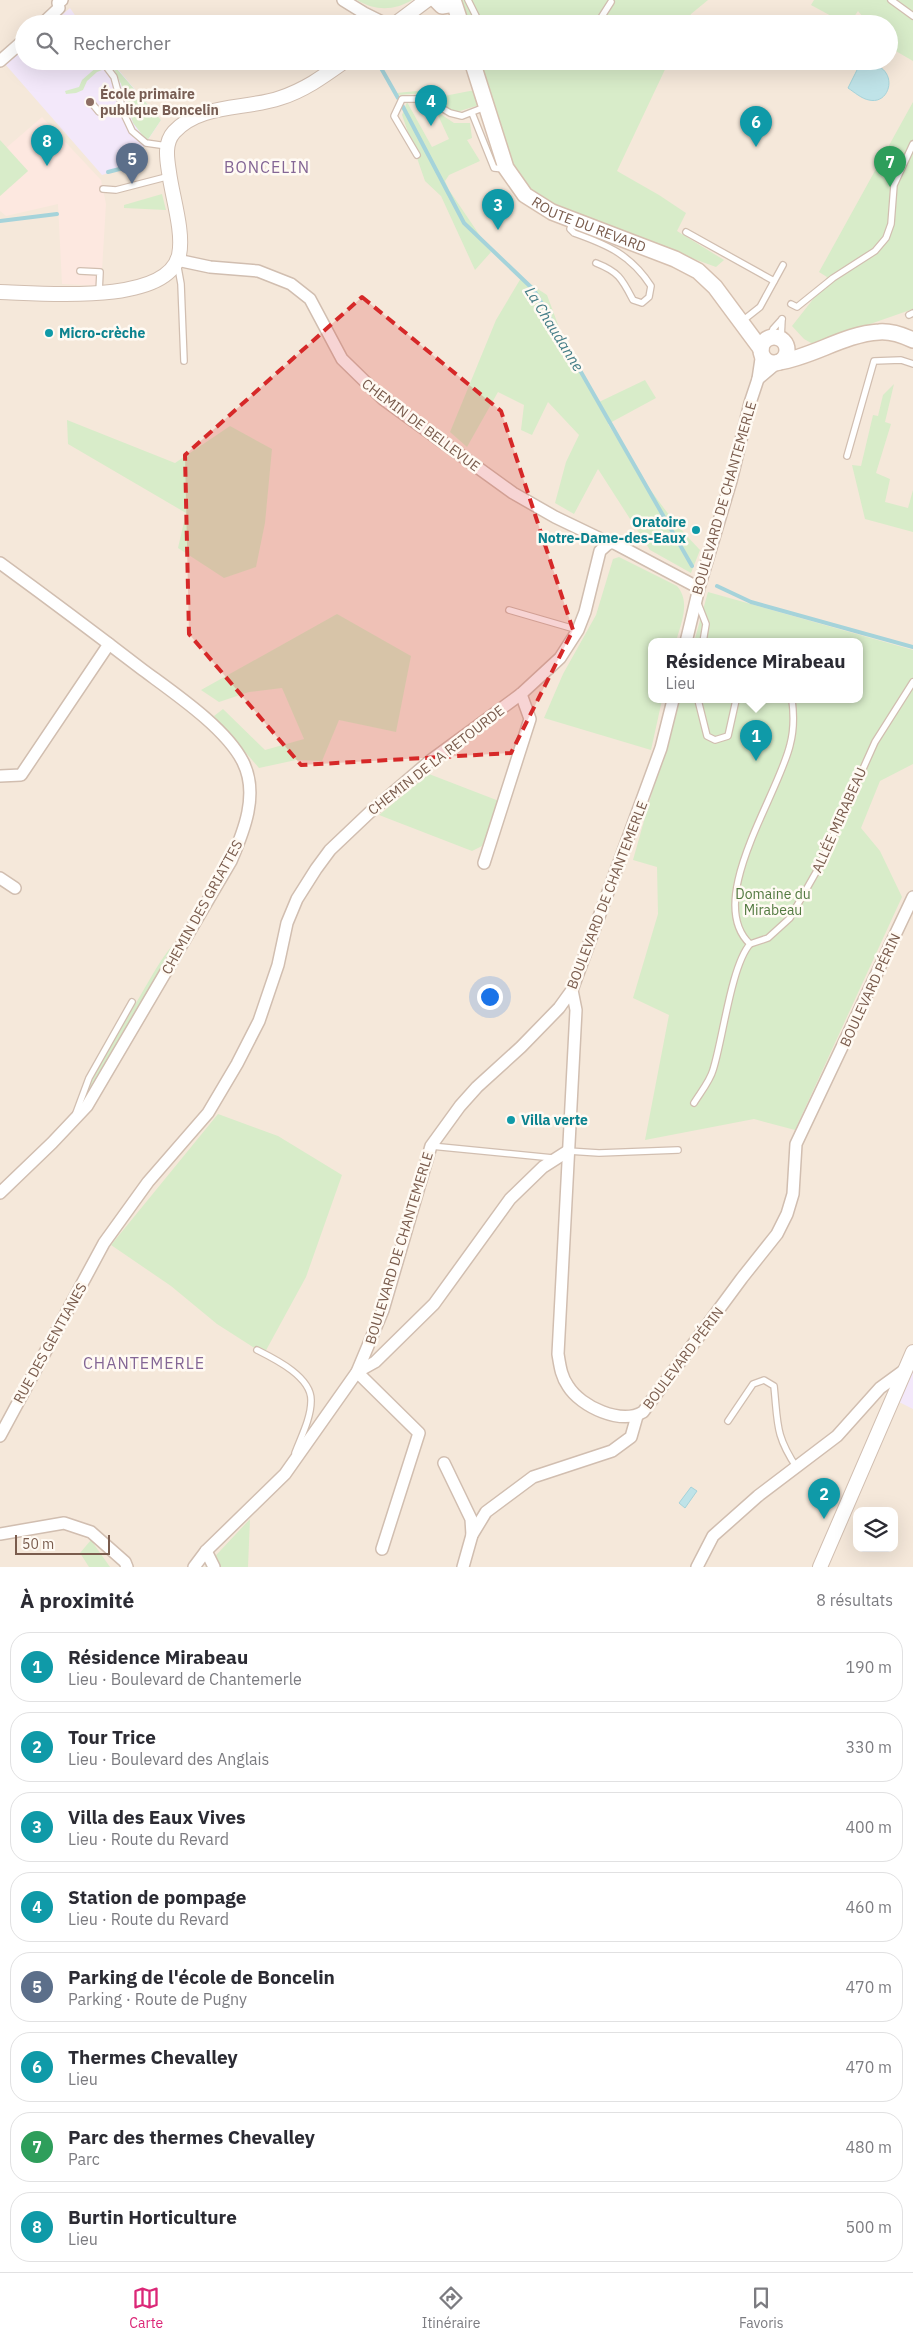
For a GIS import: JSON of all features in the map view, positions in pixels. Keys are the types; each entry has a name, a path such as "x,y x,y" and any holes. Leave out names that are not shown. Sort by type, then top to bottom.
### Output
{"main road":[{"path":"439,2 453,15"},
{"name":"ROUTE DU REVARD","path":"473,70 478,110 506,168 525,195 552,212 675,259 698,271 715,287 742,322 772,345"},
{"path":"806,353 772,345 766,360 778,362 792,360 806,353 880,331 898,334 913,340"}],"street":[{"path":"52,15 59,8 58,3 62,0"},
{"path":"343,0 368,15"},
{"path":"413,15 439,2"},
{"path":"0,61 15,48"},
{"path":"0,292 99,292 135,288 168,273 177,260 179,252 167,146 172,135 190,119 201,114 277,99 307,88 332,70"},
{"name":"CHEMIN DE BELLEVUE","path":"177,260 210,267 258,271 281,278 300,290 310,299 342,359 383,399 513,493 555,517 602,551 620,547"},
{"path":"758,380 772,345"},
{"name":"BOULEVARD DE CHANTEMERLE","path":"687,638 698,593 720,522 750,404 758,380 778,362"},
{"path":"602,551 612,547 620,547 698,593"},
{"name":"CHEMIN DE LA RETOURDE","path":"100,1250 148,1182 208,1113 237,1064 259,1021 278,965 287,923 297,899 316,869 330,850 369,813 430,761 518,697 560,658 578,630 602,551"},
{"name":"CHEMIN DES GRIATTES","path":"0,563 179,697 230,742 244,763 250,786 243,834 231,861 87,1106 0,1193"},
{"path":"0,776 21,775 109,644"},
{"path":"484,863 530,719 525,706 518,697"},
{"name":"BOULEVARD DE CHANTEMERLE","path":"199,1565 206,1551 265,1495 288,1469 357,1372 383,1310 431,1146 460,1106 534,1034 572,990 661,748 672,703"},
{"path":"0,878 15,888"},
{"name":"BOULEVARD PÉRIN","path":"572,990 576,1010 558,1354 562,1376 570,1389 586,1404 619,1416 637,1416 643,1412 736,1285 777,1234 787,1214 793,1194 795,1139 913,897"},
{"path":"382,1549 418,1433 357,1372 375,1362 434,1304 510,1199 543,1167 568,1151"},
{"name":"RUE DES GENTIANES","path":"0,1436 33,1370 100,1250"},
{"path":"820,1567 913,1352"},
{"path":"697,1567 713,1536 758,1496 837,1436 880,1388 906,1369"},
{"path":"463,1567 472,1535 486,1512 533,1477 612,1451 631,1437 637,1416"},
{"path":"444,1462 471,1519 472,1535"},
{"path":"0,1534 64,1523 91,1532 125,1562 127,1567"},
{"path":"206,1551 214,1567"}],"lane":[{"path":"468,0 476,15"},
{"path":"891,0 913,16"},
{"path":"603,15 611,2"},
{"path":"109,70 114,77 122,109 132,131 146,143 167,146"},
{"path":"416,154 394,116 402,99 427,99 450,113 462,116 478,110"},
{"path":"90,101 100,112 122,109"},
{"path":"791,304 797,306 833,278 875,251 886,238 891,224 894,185 913,144"},
{"path":"103,189 116,190 170,176"},
{"path":"573,220 570,229 574,233 621,253 641,270 651,286 649,297 642,303 633,300 624,282 612,269 596,262"},
{"path":"686,232 774,280"},
{"path":"177,260 181,284 184,361"},
{"path":"742,322 760,307 783,265"},
{"path":"80,271 100,272 99,292"},
{"path":"847,456 874,361 901,360 913,364"},
{"path":"698,593 706,624 704,638"},
{"path":"509,610 578,630"},
{"name":"ALLÉE MIRABEAU","path":"750,944 768,938 790,918 819,867 875,742 913,682"},
{"path":"699,703 707,736 715,740 728,736 735,703"},
{"path":"694,1103 713,1071 743,952 750,944 736,925 733,906 737,882 744,858 790,746 794,720 792,703"},
{"path":"72,1122 89,1078 132,1002"},
{"path":"431,1146 557,1159"},
{"path":"568,1151 599,1153 678,1150"},
{"path":"256,1350 278,1360 291,1370 307,1386 311,1400 307,1421 288,1469"},
{"path":"728,1421 753,1384 764,1380 774,1386 776,1419 783,1448 797,1468"}],"highlighted area":[{"path":"362,297 501,411 573,630 511,753 301,765 189,634 185,455"}],"shaded area":[{"path":"0,0 913,0 913,1567 0,1567"},
{"path":"70,8 75,15 62,15"},
{"name":"École primaire publique Boncelin","path":"15,55 15,70 119,70 161,120 131,166 102,175 5,64"},
{"path":"42,117 101,180 106,204 101,286 62,284 58,204 6,216 0,211 0,196 28,171 6,148"},
{"path":"913,1360 913,1409 897,1401"}],"green space":[{"path":"357,0 412,0 391,8 378,8"},
{"path":"456,0 708,0 690,15 461,15"},
{"path":"814,0 913,0 913,61 898,52 898,15 861,15 858,11 855,15 829,15 811,5"},
{"path":"93,70 102,70 87,81 83,90 66,94 65,91 79,87 82,80"},
{"path":"114,70 118,70 161,120 147,141 133,123 121,84"},
{"path":"478,70 665,70 617,171 686,213 677,231 724,260 716,267 545,205 519,186"},
{"path":"426,90 444,96 475,90 479,105 457,112 448,109 426,93 398,95 397,93"},
{"path":"407,102 432,147 449,139 436,111 454,123 470,123 472,138 467,140 480,161 449,175 445,181 449,190 491,252 475,270 441,196 425,181 402,115"},
{"path":"913,102 913,309 813,344 804,339 792,326 814,298 827,277 819,272"},
{"path":"0,140 28,171 0,196"},
{"path":"162,194 166,210 124,208 124,205"},
{"path":"521,278 547,295 560,330 599,402 645,380 656,398 608,424 661,505 700,550 691,573 650,550 598,469 574,514 555,503 566,462 579,435 548,402 532,435 521,430 524,405 498,392 467,447 450,432 496,320"},
{"path":"894,384 885,422 891,424 876,473 890,479 885,502 908,508 913,490 913,532 865,519 852,465 861,466 873,415 878,416 883,395"},
{"path":"67,420 175,463 230,426 272,449 265,523 256,567 224,578 178,548 186,513 68,444"},
{"path":"619,557 677,586 683,599 684,613 677,638 648,638 648,703 661,703 651,750 544,718 563,674 596,615 613,559"},
{"name":"Domaine du Mirabeau","path":"708,592 913,650 913,764 880,781 861,828 880,851 902,897 795,1130 754,1119 645,1140 669,1015 633,998 658,914 657,867 633,860 677,703 863,703 863,638 695,638"},
{"path":"337,614 411,656 396,732 339,720 322,761 296,760 259,768 214,716 223,709 265,750 304,739 282,688 249,692 219,702 201,690"},
{"path":"429,774 499,801 482,846 472,851 379,815"},
{"path":"182,935 83,1103 99,1066 112,1043 161,961"},
{"path":"218,1114 278,1136 342,1175 306,1277 264,1354 217,1324 171,1286 111,1245"},
{"path":"250,1519 248,1567 205,1567"},
{"path":"91,1540 110,1567 89,1567 80,1553"}],"water":[{"path":"857,70 884,70 889,83 884,96 875,100 861,97 848,88"},
{"path":"691,1487 697,1491 685,1508 679,1503"}],"waterway":[{"name":"La Chaudanne","path":"382,70 398,98"},
{"name":"La Chaudanne","path":"402,105 464,223 534,290 692,566"},
{"path":"108,172 131,166 142,149"},
{"path":"0,221 57,214"},
{"name":"La Chaudanne","path":"717,586 751,602 913,647"}],"place":[{"name":"École primaire publique Boncelin","path":"90,102"},
{"name":"Station de pompage","path":"431,126"},
{"name":"Thermes Chevalley","path":"756,147"},
{"name":"Burtin Horticulture","path":"47,166"},
{"name":"Parking de l'école de Boncelin","path":"132,184"},
{"name":"Parc des thermes Chevalley","path":"890,187"},
{"name":"Villa des Eaux Vives","path":"498,230"},
{"name":"Micro-crèche","path":"49,333"},
{"name":"Oratoire Notre-Dame-des-Eaux","path":"696,530"},
{"name":"Résidence Mirabeau","path":"756,761"},
{"name":"Villa verte","path":"511,1120"},
{"name":"Tour Trice","path":"824,1519"}],"district":[{"name":"BONCELIN","path":"267,167"},
{"name":"CHANTEMERLE","path":"144,1363"}]}
